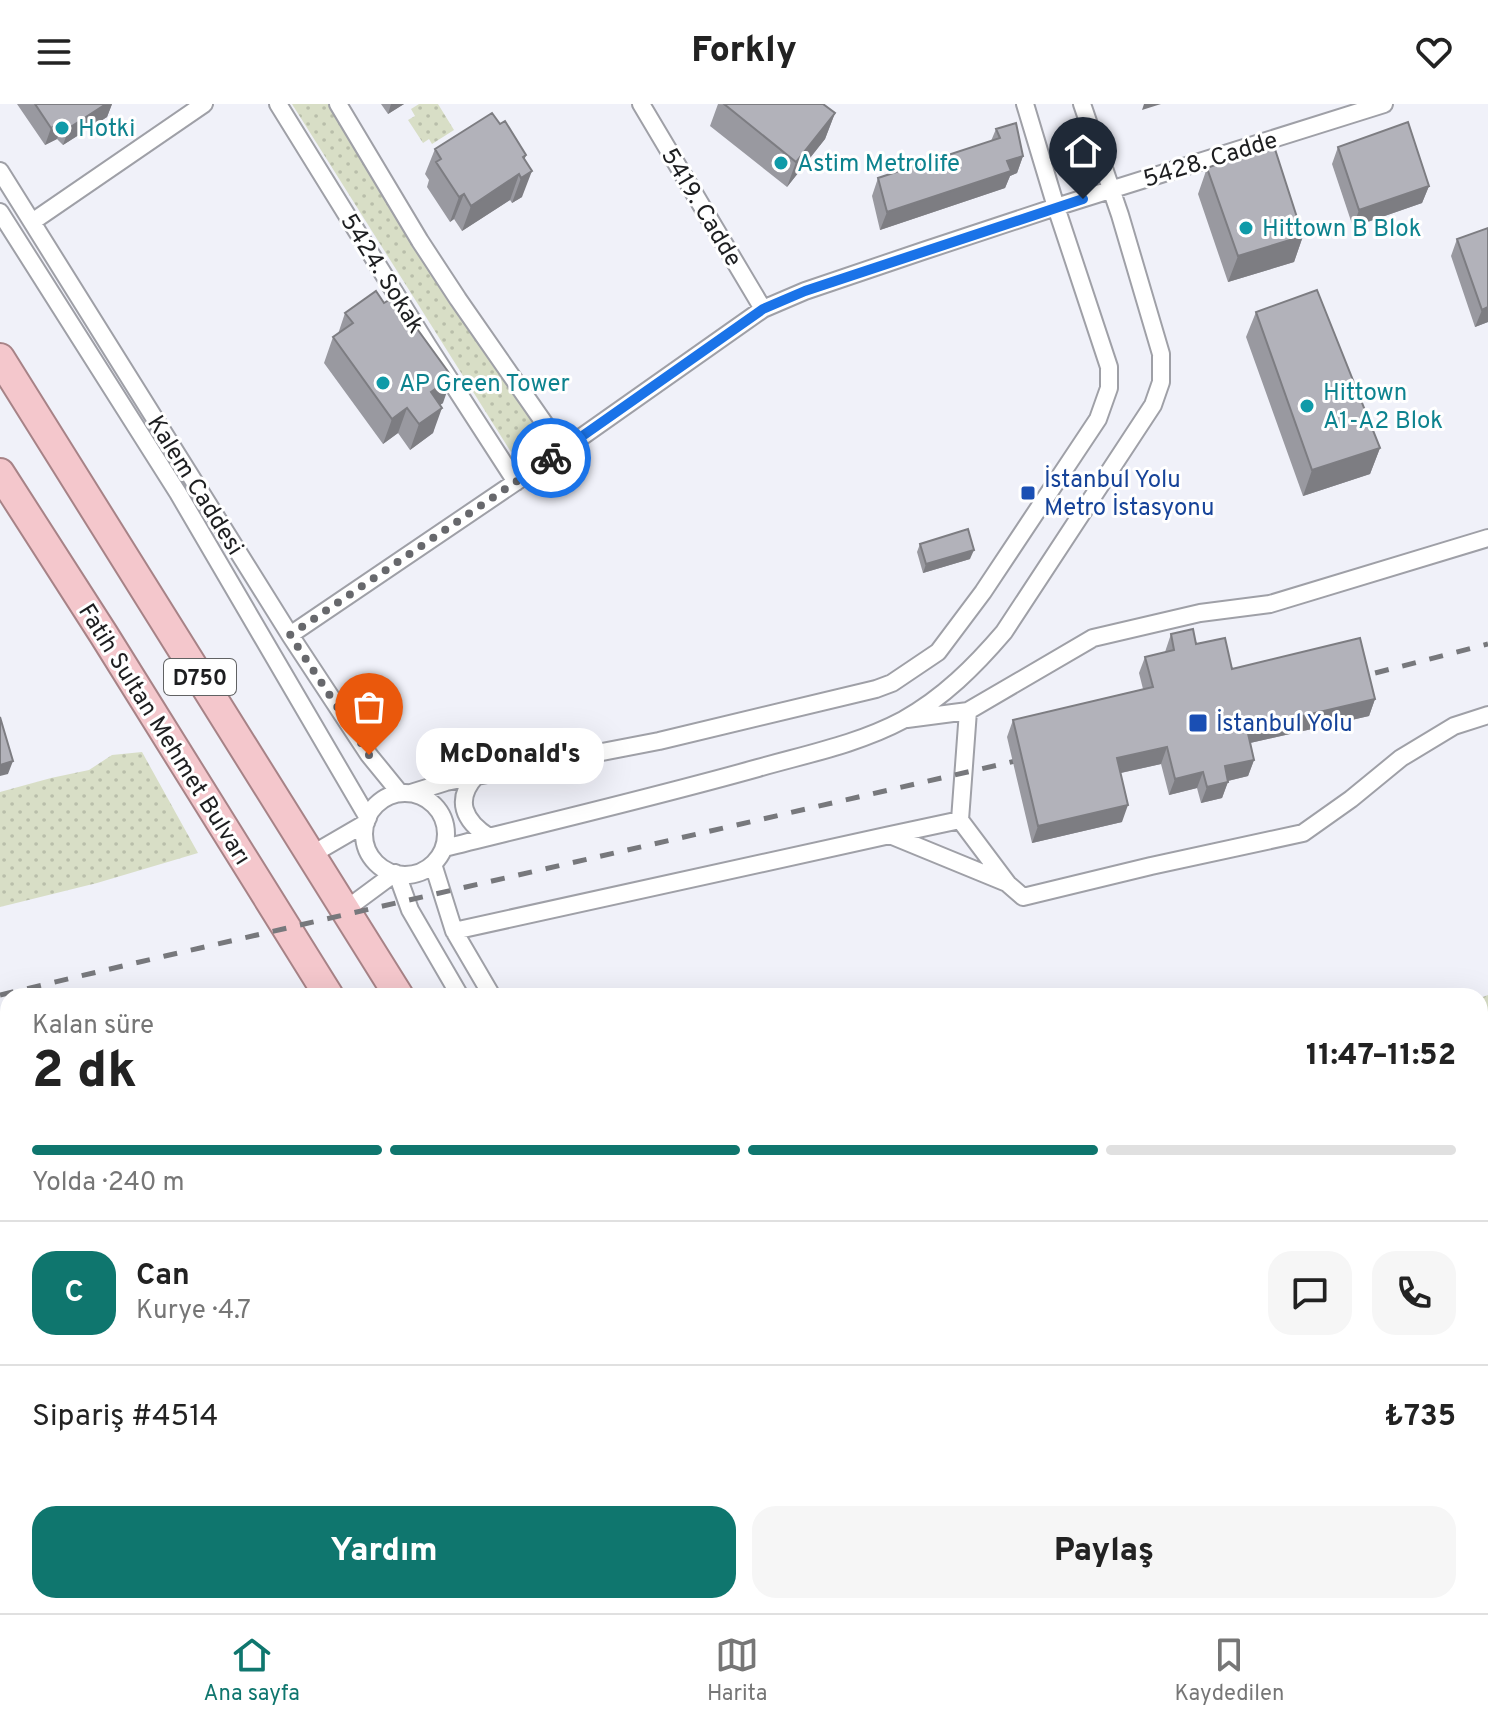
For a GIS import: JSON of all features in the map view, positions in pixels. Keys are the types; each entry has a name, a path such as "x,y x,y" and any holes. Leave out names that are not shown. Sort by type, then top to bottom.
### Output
{"highway":[{"name":"D750","path":"0,358 394,988"},
{"name":"Fatih Sultan Mehmet Bulvarı","path":"0,473 324,988"}],"street":[{"path":"32,222 204,104"},
{"name":"5424. Sokak","path":"278,104 516,482"},
{"path":"338,104 420,241 563,450"},
{"name":"5419. Cadde","path":"641,104 763,309"},
{"path":"405,793 423,797 433,804 446,824 444,848 433,864 412,875 396,874 379,866 366,846 364,834 367,820 377,804 392,795 659,741 876,689 892,683 938,652 983,592 1098,419 1109,388 1109,367 1102,343 1025,104"},
{"path":"444,848 848,743 903,720 959,680 981,659 1004,632 1158,393 1161,354 1082,104"},
{"name":"5428. Cadde","path":"290,635 563,450 763,309 805,291 1056,207 1384,104"},
{"name":"Kalem Caddesi","path":"0,171 290,635 369,755 405,793"},
{"name":"Kalem Caddesi","path":"0,212 178,493 367,820"},
{"path":"903,720 968,711 1093,638 1200,613 1270,604 1488,538"},
{"path":"968,711 960,820 1008,884 1023,897 1303,833 1401,758 1454,726 1488,715"},
{"path":"476,776 467,786 464,800 467,817 474,828 489,837"},
{"path":"311,855 367,820"},
{"path":"454,931 960,820"},
{"path":"890,835 1008,884"},
{"path":"433,864 454,931 487,988"},
{"path":"345,910 396,874"},
{"path":"396,874 410,910 455,988"}],"green space":[{"path":"292,104 328,104 539,432 511,452"},
{"path":"419,104 438,104 454,130 432,144 429,139 423,143 408,120 415,116 411,109"},
{"path":"142,752 198,853 0,907 0,792 89,770 112,755"}],"building":[{"path":"35,104 106,104 69,128 63,121 51,128"},
{"path":"724,104 823,104 835,113 796,162"},
{"path":"492,113 500,124 505,121 532,171 521,178 519,174 471,206 464,194 459,197 436,162 441,159 435,149"},
{"path":"1408,122 1429,186 1359,210 1338,147"},
{"path":"1016,123 1023,156 1007,161 1011,171 887,212 878,178 1000,138 996,129"},
{"path":"1273,143 1303,236 1238,256 1207,168"},
{"path":"1488,228 1488,307 1482,310 1457,239"},
{"name":"Hittown A1-A2 Blok","path":"1317,290 1380,448 1312,470 1256,312"},
{"name":"AP Green Tower","path":"376,291 384,303 394,297 452,377 431,392 442,408 419,424 407,408 392,419 333,337 353,323 345,313"},
{"path":"968,529 974,550 926,564 920,544"},
{"path":"1193,629 1196,644 1225,638 1232,669 1360,638 1375,699 1247,729 1254,760 1225,766 1228,782 1207,787 1203,772 1175,779 1167,747 1117,758 1128,805 1038,826 1013,720 1153,687 1145,657 1174,650 1171,634"},
{"path":"0,717 13,761 0,765"}],"railway":[{"path":"1348,680 1488,644"},
{"path":"30,988 1033,757"}],"way so far":[{"path":"369,755 290,635 551,458"}],"place":[{"name":"Hotki","path":"62,128"},
{"name":"Astim Metrolife","path":"781,163"},
{"name":"Hittown B Blok","path":"1246,228"},
{"name":"AP Green Tower","path":"383,383"},
{"name":"Hittown A1-A2 Blok","path":"1307,406"},
{"name":"İstanbul Yolu Metro İstasyonu","path":"1028,493"},
{"name":"İstanbul Yolu","path":"1198,723"},
{"name":"McDonald's","path":"369,755"}],"route":[{"path":"551,458 763,309 805,291 1083,199"}]}
